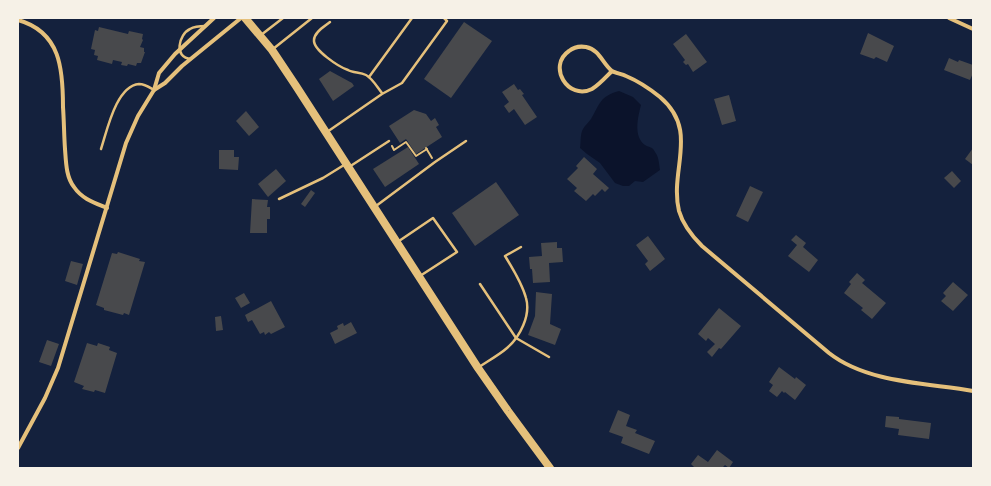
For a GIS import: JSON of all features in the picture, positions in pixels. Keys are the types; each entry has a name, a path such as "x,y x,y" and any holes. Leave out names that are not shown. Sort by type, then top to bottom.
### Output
{"main road":[{"path":"245,18 272,50 348,165 478,368 550,468"}],"street":[{"path":"18,448 45,398 58,368 128,139 138,116 154,90 159,73 180,50 214,18"},
{"path":"154,90 165,83 191,59 241,18"},
{"path":"949,18 973,28"},
{"path":"18,20 30,25 44,35 59,58 63,78 65,154 67,171 71,183 82,196 107,208"},
{"path":"612,71 592,89 587,91 577,91 565,84 560,75 560,65 563,56 576,47 591,48 599,54 612,71 631,78 655,93 666,103 678,118 681,136 678,197 680,212 689,232 702,246 829,353 848,365 880,376 973,391"}],"lane":[{"path":"260,35 283,18"},
{"path":"272,50 312,18"},
{"path":"369,77 412,18"},
{"path":"326,132 382,94 402,83 447,20 444,18"},
{"path":"330,22 315,36 314,41 317,47 342,68 364,74 369,77 382,94"},
{"path":"191,59 183,56 180,50 181,39 187,31 194,27 206,25"},
{"path":"101,149 116,105 124,93 131,87 139,84 145,85 154,90"},
{"path":"279,199 348,165 389,141"},
{"path":"374,207 466,141"},
{"path":"397,242 433,218 457,252 419,276"},
{"path":"478,368 504,351 516,338 525,319 527,304 522,288 505,256 521,248"},
{"path":"480,284 516,338 549,357"}],"path":[{"path":"389,141 394,150 406,142 416,156 426,149 435,162"}],"water":[{"path":"619,91 633,97 641,105 637,126 639,137 645,145 654,150 658,158 660,170 643,182 635,181 629,186 623,186 615,183 600,163 580,148 582,131 601,101 608,95"}],"building":[{"path":"464,22 492,41 451,98 424,79"},
{"path":"99,27 128,34 129,31 143,34 143,40 140,47 144,48 145,52 141,63 137,63 136,66 128,64 127,66 121,65 122,62 113,60 112,64 97,60 98,56 94,55 95,50 91,49 95,30 98,31"},
{"path":"868,33 894,46 887,62 876,57 874,59 860,54"},
{"path":"686,34 707,62 693,72 688,64 686,65 683,62 685,60 673,44"},
{"path":"949,58 958,62 959,60 973,65 973,73 970,80 944,70"},
{"path":"330,71 352,83 354,86 333,101 319,79"},
{"path":"514,84 518,90 520,89 524,94 522,95 537,117 525,125 514,109 509,113 504,106 509,102 502,92"},
{"path":"729,95 736,121 722,125 714,99"},
{"path":"414,110 426,114 431,121 435,118 439,125 436,127 442,137 416,154 406,139 400,143 389,126"},
{"path":"246,111 259,127 249,136 236,121"},
{"path":"408,147 419,164 385,187 373,169"},
{"path":"973,148 973,165 965,159"},
{"path":"219,150 234,150 234,157 239,157 238,170 219,169"},
{"path":"584,157 597,169 593,174 609,188 605,192 602,189 595,196 593,194 586,201 574,191 577,188 567,179 578,168 576,166"},
{"path":"276,169 286,181 268,197 258,184"},
{"path":"952,171 961,181 954,188 944,178"},
{"path":"496,182 519,215 475,246 452,213"},
{"path":"750,186 763,192 748,222 736,216"},
{"path":"311,190 315,193 305,207 301,204"},
{"path":"252,199 268,200 267,207 270,207 270,219 267,219 267,233 250,233"},
{"path":"796,235 806,243 803,247 818,260 809,272 788,256 797,245 791,240"},
{"path":"648,236 665,259 650,271 645,264 648,261 636,245"},
{"path":"557,242 557,248 562,248 563,262 549,263 550,282 533,283 529,257 542,256 541,243"},
{"path":"118,252 145,262 129,315 104,310 104,308 96,305 112,253 117,254"},
{"path":"71,261 83,264 77,285 65,281"},
{"path":"857,273 865,280 862,283 886,303 872,319 861,310 863,308 844,293 851,284 849,282"},
{"path":"953,282 968,295 953,311 941,301 946,296 943,293"},
{"path":"536,292 552,294 550,324 561,329 555,345 528,335 535,316"},
{"path":"244,293 250,303 241,308 235,298"},
{"path":"271,301 285,327 271,334 269,332 265,335 264,332 260,334 252,320 248,322 245,315"},
{"path":"719,308 741,326 712,357 707,352 715,344 708,338 706,341 698,334"},
{"path":"221,316 223,330 216,331 215,317"},
{"path":"351,322 357,333 335,344 330,333 338,329 337,326 343,323 344,326"},
{"path":"47,340 59,344 51,366 39,362"},
{"path":"87,343 97,346 98,343 110,347 109,350 117,353 105,393 95,390 94,392 82,389 84,386 74,382"},
{"path":"779,367 806,385 795,400 785,392 784,393 782,391 777,397 769,391 773,385 769,382"},
{"path":"618,410 630,415 626,426 637,430 635,433 655,441 649,454 621,443 623,437 609,432"},
{"path":"886,416 931,423 929,439 898,435 899,429 885,427"},
{"path":"717,450 733,462 729,468 725,465 722,468 695,468 691,464 698,455 708,462"}]}
